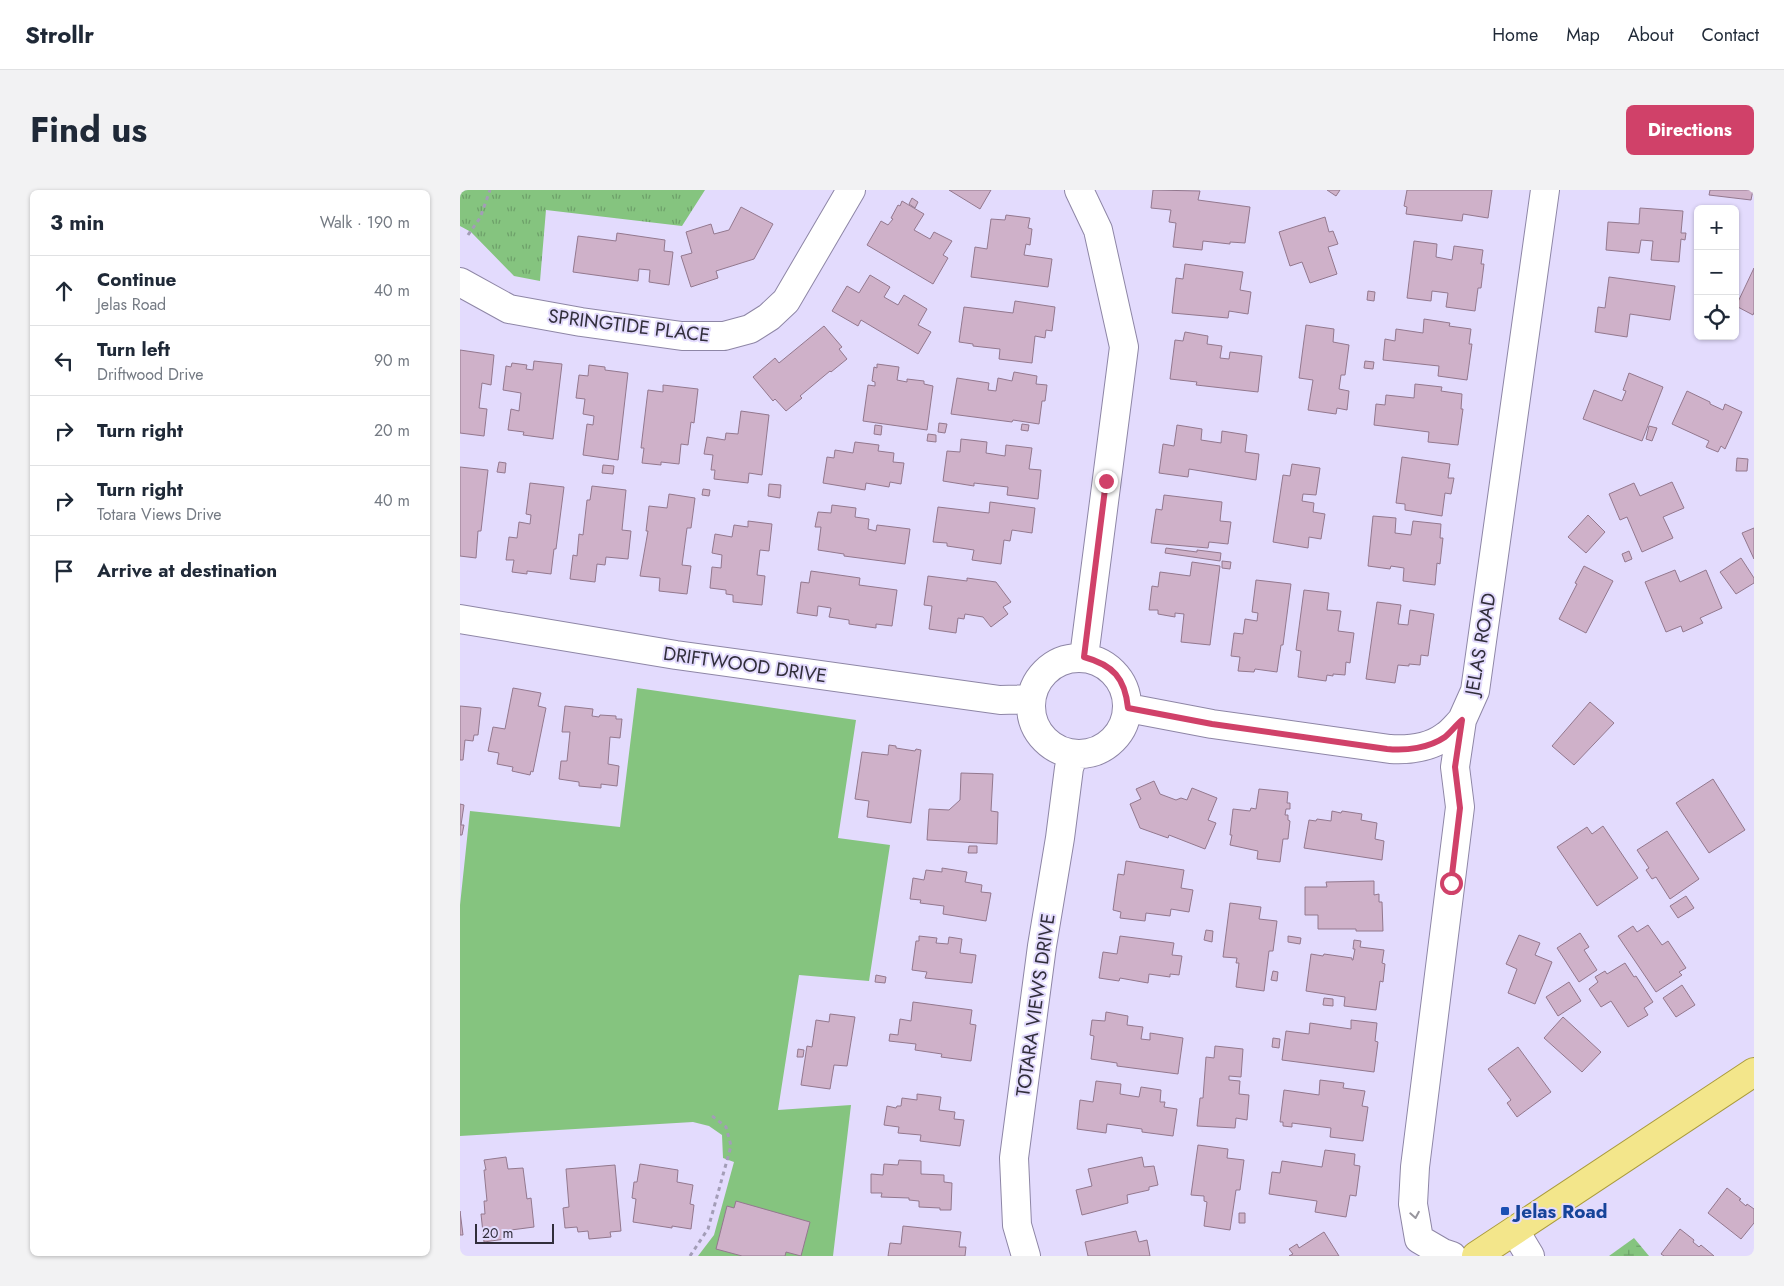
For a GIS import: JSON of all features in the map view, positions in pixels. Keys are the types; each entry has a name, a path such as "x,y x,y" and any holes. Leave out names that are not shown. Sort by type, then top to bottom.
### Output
{"main road":[{"path":"1481,1255 1754,1072"}],"street":[{"name":"SPRINGTIDE PLACE","path":"460,282 509,309 581,322 682,336 724,336 750,329 769,317 786,301 851,190"},
{"path":"1079,190 1098,230 1124,347 1084,657"},
{"name":"JELAS ROAD","path":"1452,1256 1419,1239 1413,1204 1415,1167 1460,808 1455,767 1462,720 1475,691 1545,190"},
{"name":"DRIFTWOOD DRIVE","path":"460,619 676,654 971,696 1000,700 1031,699"},
{"path":"1084,657 1098,661 1111,669 1120,680 1126,693 1128,708 1124,723 1117,737 1104,747 1090,753 1074,754 1061,751 1050,745 1040,736 1030,712 1031,699 1035,684 1044,672 1055,663 1069,658 1084,657"},
{"path":"1128,708 1212,724 1407,750 1425,746 1444,737 1462,720"},
{"name":"TOTARA VIEWS DRIVE","path":"1026,1256 1017,1225 1014,1158 1042,946 1060,838 1069,768 1074,754"},
{"path":"1515,1231 1530,1256"}],"path":[{"path":"468,235 480,218 490,190"},
{"path":"690,1256 708,1229 731,1146 726,1127 711,1115"}],"green space":[{"path":"460,190 705,190 682,226 546,210 540,281 514,276 471,232 460,226"},
{"path":"637,688 856,720 838,838 890,845 869,981 799,975 778,1110 851,1105 833,1256 698,1256 714,1235 734,1162 723,1158 722,1135 709,1126 693,1122 460,1136 460,905 470,811 620,827"},
{"path":"1634,1238 1649,1256 1609,1256"}],"building":[{"path":"949,190 991,190 980,209"},
{"path":"1153,190 1200,191 1198,200 1250,207 1245,243 1230,242 1230,244 1203,241 1202,250 1173,247 1176,223 1169,222 1171,210 1151,208"},
{"path":"1327,190 1340,190 1336,196"},
{"path":"1407,190 1492,190 1488,218 1463,214 1462,221 1406,214 1407,207 1404,206"},
{"path":"1710,190 1753,190 1751,200 1709,195"},
{"path":"912,198 918,202 915,208 909,204"},
{"path":"902,201 924,214 914,230 930,239 934,232 952,241 943,255 948,258 933,284 867,245 881,221 888,225 893,219 891,218"},
{"path":"741,207 773,224 754,259 716,271 718,278 691,287 681,256 692,253 686,232 711,224 714,234 729,230"},
{"path":"1640,208 1683,211 1681,233 1686,233 1685,240 1681,239 1679,262 1651,260 1653,241 1641,240 1639,253 1606,250 1608,222 1639,224"},
{"path":"1006,215 1030,218 1028,228 1032,229 1030,245 1026,244 1024,255 1052,259 1048,287 971,277 975,247 987,249 991,219 1005,220"},
{"path":"1325,217 1329,232 1333,231 1338,244 1328,247 1337,274 1310,283 1302,262 1290,266 1279,232"},
{"path":"617,233 665,240 664,251 673,252 669,285 649,282 650,270 639,269 638,281 573,272 578,236 616,241"},
{"path":"1414,241 1437,244 1436,257 1452,260 1454,246 1483,250 1481,264 1484,264 1481,288 1478,288 1475,311 1446,307 1448,293 1432,291 1431,301 1407,298"},
{"path":"1185,264 1243,272 1240,290 1251,292 1248,314 1229,311 1228,318 1172,313 1176,278 1183,279"},
{"path":"1754,268 1753,315 1739,308 1739,300"},
{"path":"870,275 890,287 884,297 898,305 904,295 927,309 918,325 931,332 918,354 861,320 858,326 832,311 847,286 859,293"},
{"path":"1609,277 1675,286 1670,320 1630,314 1627,337 1595,332 1598,307 1605,308"},
{"path":"1368,291 1375,292 1374,301 1367,300"},
{"path":"1015,301 1055,307 1052,331 1046,330 1045,338 1035,336 1032,363 999,359 1000,349 973,346 973,344 959,342 964,307 1013,313"},
{"path":"1424,319 1450,323 1449,326 1471,329 1469,344 1472,344 1467,380 1438,376 1439,366 1383,360 1385,339 1395,341 1396,329 1423,333"},
{"path":"1306,325 1334,329 1333,342 1349,345 1345,375 1341,375 1339,389 1349,391 1347,410 1337,408 1336,414 1308,410 1313,380 1299,378"},
{"path":"824,326 842,347 839,349 847,359 800,396 802,398 786,411 775,399 773,401 753,377 775,358 779,363"},
{"path":"1185,332 1208,336 1207,344 1222,346 1220,358 1229,359 1230,352 1262,356 1258,392 1196,385 1197,382 1170,379 1175,340 1183,341"},
{"path":"460,350 494,355 491,385 482,383 479,408 487,409 484,436 460,433"},
{"path":"534,361 562,364 553,439 523,435 524,432 508,430 511,409 519,411 521,393 503,390 506,366 511,367 512,363 527,365 526,369 533,370"},
{"path":"1365,361 1374,362 1373,369 1364,368"},
{"path":"877,364 899,367 897,380 907,382 907,379 924,381 924,384 933,386 927,430 863,421 868,385 875,386 875,382 872,381 874,367 877,368"},
{"path":"589,365 605,367 605,370 628,373 618,460 583,455 587,424 593,425 594,416 583,414 585,399 576,398 579,375 588,376"},
{"path":"1014,372 1037,376 1036,384 1047,385 1045,401 1042,401 1039,424 951,414 957,378 989,383 988,390 996,391 998,378 1012,381"},
{"path":"1629,373 1663,387 1642,441 1583,419 1594,390 1622,401 1626,391 1623,390"},
{"path":"1415,384 1442,387 1441,391 1462,394 1461,409 1463,409 1458,445 1428,442 1429,432 1374,425 1376,404 1385,405 1386,395 1414,398"},
{"path":"663,385 698,389 694,423 691,422 688,445 681,444 679,464 661,462 661,465 642,463 644,448 641,448 648,390 663,392"},
{"path":"1687,391 1723,410 1725,404 1742,412 1725,449 1721,446 1718,452 1706,447 1709,441 1672,424"},
{"path":"741,411 769,415 762,475 749,473 748,483 714,479 715,470 711,470 713,455 704,454 707,437 725,440 726,433 738,434"},
{"path":"939,423 947,424 945,433 938,432"},
{"path":"1022,424 1029,425 1028,431 1021,430"},
{"path":"875,425 882,426 881,435 874,434"},
{"path":"1177,425 1202,429 1201,440 1221,443 1222,431 1247,435 1245,452 1259,454 1256,480 1189,469 1188,477 1159,473 1163,444 1174,446"},
{"path":"1649,426 1657,428 1652,441 1646,439"},
{"path":"928,434 936,435 936,442 927,441"},
{"path":"961,439 987,442 986,453 1005,456 1006,445 1032,448 1029,469 1041,470 1038,499 1007,495 1008,487 974,483 974,486 943,481 947,451 960,452"},
{"path":"855,442 879,445 878,451 894,453 893,462 904,463 901,484 890,482 889,487 866,483 865,490 823,483 827,457 834,458 835,450 853,453"},
{"path":"1402,457 1450,464 1448,478 1454,478 1451,494 1445,493 1442,516 1405,510 1405,504 1396,503"},
{"path":"1737,458 1748,459 1747,471 1736,471"},
{"path":"499,462 506,463 505,473 497,472"},
{"path":"1292,464 1320,468 1316,495 1303,494 1302,501 1314,503 1313,512 1325,514 1321,539 1309,537 1308,548 1273,542 1283,475 1290,476"},
{"path":"603,465 614,466 613,474 602,473"},
{"path":"460,467 488,470 481,531 478,531 476,558 460,556"},
{"path":"1672,482 1684,508 1663,517 1673,538 1642,552 1627,517 1620,520 1609,494 1634,483 1640,496"},
{"path":"530,483 564,487 551,574 527,571 527,574 512,572 514,560 506,560 509,537 517,538 519,522 530,524 531,515 526,514"},
{"path":"769,484 781,485 780,498 768,496"},
{"path":"592,486 626,490 622,530 631,531 628,559 606,557 605,565 597,564 595,582 570,579 573,555 577,556 579,534 583,535 587,500 590,500"},
{"path":"703,489 710,490 709,496 702,495"},
{"path":"669,494 695,498 691,528 687,528 682,565 691,566 687,594 659,591 660,578 640,576 648,531 646,531 649,506 667,508"},
{"path":"1164,495 1222,502 1220,521 1231,522 1228,544 1209,542 1208,548 1151,543 1156,509 1162,510"},
{"path":"990,502 1035,508 1032,533 1012,530 1010,541 1004,540 1001,564 972,560 974,550 947,546 947,543 933,542 938,507 989,513"},
{"path":"832,505 856,508 855,517 869,519 868,529 876,531 877,525 910,529 905,564 844,556 844,554 818,550 821,527 815,527 818,512 831,513"},
{"path":"1588,515 1605,532 1586,553 1568,537"},
{"path":"1373,516 1396,518 1395,533 1411,535 1413,521 1441,524 1440,538 1443,538 1440,564 1437,563 1435,585 1403,581 1404,568 1391,566 1390,569 1368,566"},
{"path":"748,521 772,524 769,551 760,550 757,575 765,576 762,605 733,602 733,595 726,594 726,590 710,588 712,567 721,568 722,555 712,553 715,534 732,537 734,525 748,527"},
{"path":"1754,528 1754,559 1742,533"},
{"path":"1166,548 1221,553 1220,561 1165,553"},
{"path":"1629,551 1632,559 1625,562 1622,554"},
{"path":"1741,558 1754,578 1754,583 1736,594 1720,572"},
{"path":"1222,561 1231,562 1230,569 1222,568"},
{"path":"1192,562 1220,566 1210,645 1181,642 1184,614 1175,613 1175,617 1158,614 1158,610 1149,610 1152,586 1158,587 1160,572 1190,576"},
{"path":"1584,566 1613,581 1586,633 1559,619"},
{"path":"1675,570 1680,582 1706,570 1722,608 1700,618 1703,623 1683,632 1681,626 1666,632 1645,582"},
{"path":"811,571 860,578 859,585 897,590 892,626 876,624 876,628 849,624 849,620 829,617 831,608 818,606 817,616 797,613 801,582 809,583"},
{"path":"928,576 967,581 967,578 996,582 1011,602 1003,607 1008,614 991,627 983,617 965,614 964,619 958,618 956,633 929,629 932,606 924,605"},
{"path":"1256,580 1291,584 1283,645 1281,645 1277,672 1255,669 1254,672 1238,671 1240,657 1231,656 1234,633 1243,634 1245,619 1257,621 1258,613 1252,612"},
{"path":"1304,590 1329,593 1327,610 1341,611 1338,631 1354,633 1350,663 1346,662 1345,675 1327,675 1326,681 1298,677 1301,651 1296,650"},
{"path":"1377,602 1401,605 1398,624 1408,625 1410,610 1434,614 1428,656 1421,655 1420,665 1398,665 1395,683 1366,679"},
{"path":"513,688 541,693 538,706 546,708 533,772 531,771 530,775 512,771 513,767 497,764 499,753 488,751 493,727 505,729"},
{"path":"1590,702 1614,723 1574,765 1552,746"},
{"path":"460,706 481,708 478,735 474,735 473,741 465,740 463,760 460,760"},
{"path":"565,706 593,709 592,716 616,716 616,719 622,719 620,738 610,737 608,764 619,766 617,786 601,784 601,788 579,786 579,782 559,779 561,761 567,761 570,732 562,732"},
{"path":"889,745 915,751 916,749 921,750 911,823 867,817 869,801 855,799 862,752 888,755"},
{"path":"961,773 993,774 991,811 998,812 997,844 927,840 929,809 949,810 960,800"},
{"path":"1713,779 1745,830 1709,853 1676,803"},
{"path":"1154,781 1160,794 1176,800 1181,798 1187,800 1192,788 1217,798 1208,820 1216,823 1205,849 1169,835 1168,838 1140,828 1130,804 1141,799 1136,789"},
{"path":"1259,789 1288,792 1287,803 1290,803 1290,809 1286,809 1285,815 1288,815 1288,820 1290,821 1288,839 1283,839 1280,862 1257,859 1258,851 1230,845 1233,809 1250,811 1251,808 1256,809"},
{"path":"460,804 464,805 461,825 464,825 462,835 460,835"},
{"path":"1332,811 1362,814 1361,820 1377,823 1375,839 1384,841 1382,860 1304,848 1309,820 1331,821"},
{"path":"1603,826 1638,878 1597,906 1557,847 1587,827 1592,834"},
{"path":"1667,831 1699,879 1670,899 1656,877 1652,879 1646,870 1649,868 1637,850"},
{"path":"969,846 977,846 977,853 968,853"},
{"path":"1126,861 1184,870 1181,888 1193,890 1189,912 1171,909 1170,916 1146,913 1145,921 1120,918 1121,912 1113,910 1118,874 1124,875"},
{"path":"942,868 967,872 965,882 982,885 981,892 991,893 986,921 943,914 944,906 920,903 921,900 910,899 913,878 924,880 926,870 942,872"},
{"path":"1374,881 1374,895 1379,894 1379,902 1382,902 1383,931 1318,929 1318,915 1305,915 1305,887 1327,887 1326,882"},
{"path":"1686,896 1694,908 1678,918 1670,906"},
{"path":"1230,903 1261,907 1259,919 1277,921 1273,951 1269,951 1264,991 1236,987 1239,963 1236,963 1237,958 1223,957"},
{"path":"1648,925 1662,945 1668,941 1686,968 1679,972 1682,975 1656,992 1618,936 1633,926 1637,932"},
{"path":"1206,930 1213,931 1212,942 1204,940"},
{"path":"1580,933 1589,947 1584,950 1597,970 1579,982 1557,948"},
{"path":"1519,935 1540,943 1535,955 1552,962 1535,1004 1508,993 1517,969 1506,964"},
{"path":"919,936 937,938 936,943 948,944 949,937 962,939 960,953 976,955 972,983 925,978 927,972 912,970 916,941 919,941"},
{"path":"1120,936 1174,943 1172,955 1182,956 1179,975 1170,974 1170,977 1149,974 1148,983 1120,978 1119,981 1099,978 1103,952 1117,954"},
{"path":"1288,936 1301,938 1300,944 1288,942"},
{"path":"1354,940 1361,941 1360,947 1384,950 1382,963 1385,964 1383,982 1380,981 1376,1010 1344,1006 1345,997 1306,991 1311,954 1352,958 1353,960"},
{"path":"1625,963 1653,1002 1644,1008 1648,1015 1628,1027 1611,1001 1601,1007 1589,989 1598,982 1595,977 1605,971 1607,974"},
{"path":"1273,971 1278,972 1277,981 1271,980"},
{"path":"876,975 886,977 885,983 875,982"},
{"path":"1569,982 1581,1001 1558,1016 1546,997"},
{"path":"1682,985 1695,1005 1676,1017 1663,998"},
{"path":"1324,998 1333,999 1333,1006 1323,1005"},
{"path":"913,1002 972,1010 970,1024 976,1025 971,1061 941,1057 942,1054 915,1050 916,1044 889,1041 890,1034 898,1035 900,1019 911,1021"},
{"path":"1106,1012 1128,1016 1127,1025 1143,1027 1141,1039 1150,1040 1150,1033 1183,1038 1178,1074 1117,1066 1117,1063 1091,1059 1094,1036 1090,1035 1092,1020 1105,1021"},
{"path":"830,1014 855,1017 847,1066 834,1065 830,1089 801,1085 807,1046 812,1047 816,1020 829,1022"},
{"path":"1563,1017 1601,1052 1582,1072 1544,1038"},
{"path":"1351,1020 1377,1023 1375,1041 1378,1042 1374,1072 1282,1060 1286,1031 1309,1034 1310,1023 1351,1029"},
{"path":"1273,1038 1280,1039 1279,1048 1272,1047"},
{"path":"1215,1046 1243,1049 1241,1077 1229,1076 1229,1080 1240,1081 1239,1094 1249,1095 1247,1120 1236,1118 1235,1128 1197,1126 1200,1098 1203,1098 1206,1057 1214,1058"},
{"path":"1518,1047 1551,1092 1517,1117 1507,1103 1511,1100 1488,1069"},
{"path":"798,1049 804,1050 803,1057 797,1057"},
{"path":"1320,1080 1344,1083 1343,1088 1365,1091 1362,1106 1368,1107 1363,1141 1330,1137 1331,1128 1292,1123 1292,1127 1283,1126 1283,1122 1280,1122 1284,1090 1319,1095"},
{"path":"1096,1081 1121,1084 1120,1094 1139,1097 1141,1087 1161,1090 1160,1102 1165,1102 1164,1107 1177,1109 1173,1136 1142,1132 1142,1129 1107,1124 1106,1133 1077,1129 1080,1100 1093,1102"},
{"path":"917,1094 941,1097 939,1110 955,1112 954,1119 964,1120 960,1146 920,1141 921,1135 898,1133 899,1127 884,1125 887,1106 896,1108 901,1106 902,1098 917,1100"},
{"path":"1198,1145 1228,1149 1227,1158 1244,1160 1240,1190 1236,1190 1230,1230 1204,1226 1207,1202 1204,1201 1204,1196 1191,1195"},
{"path":"1325,1150 1355,1154 1354,1165 1360,1166 1356,1196 1350,1195 1346,1217 1315,1212 1317,1201 1269,1194 1272,1172 1280,1173 1282,1161 1322,1167"},
{"path":"506,1157 508,1169 523,1168 527,1199 531,1198 534,1227 511,1230 512,1238 484,1242 481,1214 485,1214 484,1201 487,1201 484,1160"},
{"path":"1142,1157 1144,1167 1154,1166 1158,1185 1149,1187 1149,1190 1127,1195 1128,1203 1082,1215 1076,1190 1092,1186 1088,1169"},
{"path":"899,1160 921,1161 921,1174 944,1175 944,1182 952,1183 951,1210 919,1207 919,1201 909,1200 909,1198 881,1197 882,1193 871,1193 871,1174 883,1175 884,1164 898,1165"},
{"path":"640,1164 678,1170 677,1182 693,1185 690,1204 694,1205 691,1229 633,1222 636,1199 632,1198 634,1182 637,1182"},
{"path":"615,1165 621,1231 610,1232 611,1237 589,1239 588,1231 578,1232 577,1227 565,1228 563,1208 569,1207 566,1169"},
{"path":"1727,1188 1741,1199 1739,1200 1746,1206 1747,1204 1754,1209 1754,1223 1741,1239 1708,1213"},
{"path":"736,1201 810,1222 801,1256 786,1252 785,1256 742,1256 716,1249 727,1206 734,1208"},
{"path":"460,1211 463,1235 460,1235"},
{"path":"1239,1213 1245,1213 1245,1223 1239,1223"},
{"path":"903,1226 961,1232 959,1247 966,1247 965,1256 888,1256 890,1243 901,1244"},
{"path":"1680,1229 1694,1240 1693,1242 1699,1247 1701,1245 1714,1256 1664,1256 1661,1254"},
{"path":"1136,1231 1139,1242 1147,1240 1150,1256 1088,1256 1085,1242"},
{"path":"1324,1232 1339,1256 1289,1256 1293,1254 1289,1249 1297,1244 1299,1248"}],"place":[{"name":"Jelas Road","path":"1505,1211"}],"route":[{"path":"1106,481 1084,657 1098,661 1111,669 1120,680 1126,693 1128,708 1212,724 1387,749 1407,750 1425,746 1444,737 1462,720 1455,767 1460,808 1451,883"}]}
